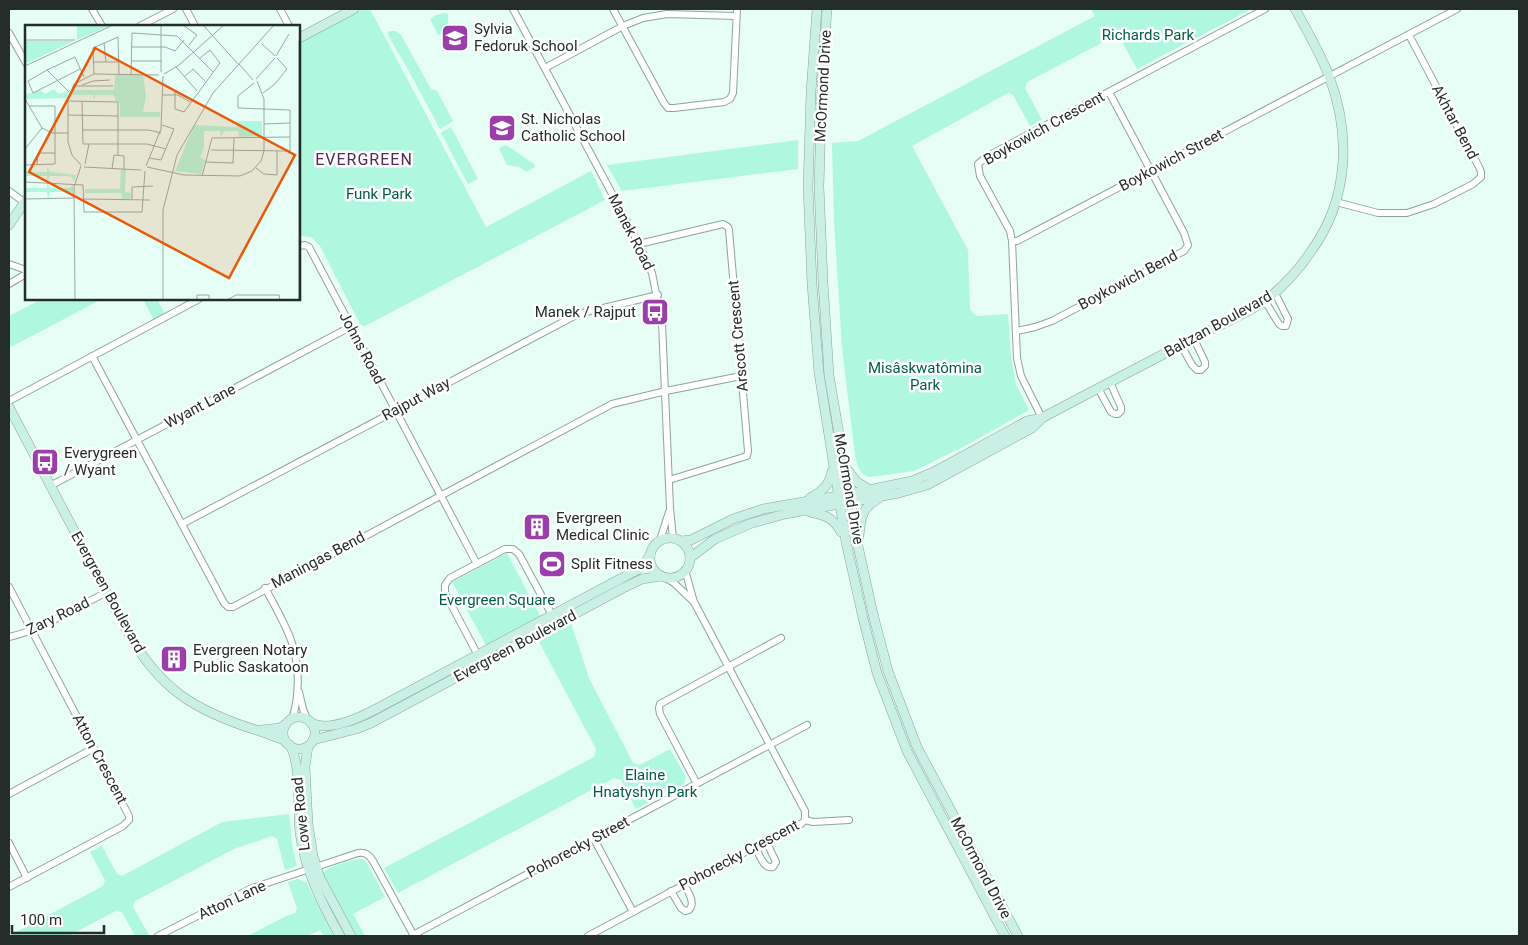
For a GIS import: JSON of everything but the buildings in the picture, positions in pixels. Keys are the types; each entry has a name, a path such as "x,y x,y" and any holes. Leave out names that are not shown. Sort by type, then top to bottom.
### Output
{"street":[{"path":"92,9 101,25"},
{"path":"142,25 173,9"},
{"path":"186,9 194,25"},
{"path":"280,9 289,25"},
{"path":"300,37 354,9"},
{"name":"Manek Road","path":"514,9 652,272 662,323 670,508 677,540"},
{"path":"613,9 664,104 668,108 724,102 730,99 733,93 737,9"},
{"name":"McOrmond Drive","path":"816,9 808,187 812,284 819,373 846,542 877,673 907,752 1005,936"},
{"name":"McOrmond Drive","path":"827,9 822,85 820,195 829,375 858,546 888,670 917,747 1018,936"},
{"name":"Boykowich Crescent","path":"1042,418 1021,376 1017,358 1010,231 980,176 978,164 986,157 1265,9"},
{"name":"Baltzan Boulevard","path":"805,506 850,498 880,497 914,489 939,479 1032,428 1042,418 1265,301 1275,293 1291,276 1324,231 1336,202 1342,176 1344,148 1342,120 1329,76 1295,9"},
{"name":"Boykowich Street","path":"1012,241 1017,241 1457,9"},
{"path":"545,68 623,26 643,18 667,14 736,16"},
{"path":"9,32 25,61"},
{"name":"Akhtar Bend","path":"1336,202 1378,213 1407,213 1434,204 1481,177 1479,167 1409,35"},
{"path":"1109,92 1151,170"},
{"name":"Boykowich Bend","path":"1017,331 1052,321 1184,251 1188,245 1184,233 1151,170"},
{"path":"9,190 25,201 9,225"},
{"name":"Arscott Crescent","path":"639,244 723,224 729,230 747,456 669,480"},
{"name":"Johns Road","path":"300,246 309,247 477,564"},
{"path":"9,264 25,270"},
{"path":"9,284 25,275"},
{"path":"1265,301 1279,324 1286,326 1288,320 1275,293"},
{"name":"Rajput Way","path":"182,524 578,314 658,295"},
{"path":"9,401 197,300"},
{"name":"Wyant Lane","path":"50,486 350,327"},
{"path":"1181,345 1194,367 1197,370 1201,370 1205,362 1194,339"},
{"name":"Maningas Bend","path":"92,356 224,603 228,607 233,607 265,588 606,407 625,400 741,376"},
{"path":"1098,388 1111,412 1118,414 1121,411 1121,407 1110,382"},
{"name":"Evergreen Boulevard","path":"9,407 146,662 169,686 197,706 217,717 288,742"},
{"name":"Baltzan Boulevard","path":"850,498 870,490 902,484 923,476 1027,421 1042,418"},
{"path":"833,461 832,475 826,487 805,506 739,528 716,539 690,558 685,570 677,576 664,577 652,568 650,555 652,549 660,540 691,540 733,519 753,512 805,506 831,518 838,526 846,542"},
{"path":"845,465 857,482 870,490"},
{"path":"858,546 861,516 864,510 880,497"},
{"name":"Manek Road","path":"660,540 670,508"},
{"path":"677,540 686,546 690,558"},
{"path":"480,659 445,593 445,585 450,578 505,549 513,549 516,551 554,619"},
{"name":"Evergreen Boulevard","path":"311,743 372,723 637,570 650,555"},
{"name":"Pohorecky Crescent","path":"588,936 602,933 633,912 801,824 805,820 805,812 694,602 685,570"},
{"name":"Evergreen Boulevard","path":"554,619 642,579 664,577"},
{"name":"Pohorecky Crescent","path":"664,577 674,583 694,602"},
{"name":"Atton Crescent","path":"9,587 128,812 129,820 123,826 9,887"},
{"path":"265,588 292,639 298,668 298,689 296,707 284,729 288,742 299,748 311,743 315,731 303,710 298,689"},
{"name":"Zary Road","path":"9,637 32,630 107,592"},
{"path":"696,784 659,711 660,706 664,701 781,638"},
{"name":"Evergreen Boulevard","path":"310,721 318,726 334,725 363,716 480,659"},
{"path":"289,722 303,718 310,721"},
{"name":"Evergreen Boulevard","path":"254,730 280,728 289,722"},
{"name":"Pohorecky Street","path":"413,935 807,725"},
{"name":"Lowe Road","path":"288,742 296,759 300,833 312,867 318,894 340,936"},
{"name":"Lowe Road","path":"311,743 305,760 312,867 320,878 351,936"},
{"path":"9,794 94,748"},
{"path":"805,820 813,822 849,820"},
{"path":"594,839 633,912"},
{"path":"755,847 765,866 773,867 776,862 766,841"},
{"path":"9,844 27,878"},
{"path":"312,867 358,853 368,854 374,861 413,935"},
{"name":"Atton Lane","path":"158,936 246,890 312,867"},
{"path":"671,891 683,910 690,910 692,902 684,884"}],"green space":[{"name":"Funk Park","path":"363,9 370,9 486,227 591,171 605,200 365,326 360,324 320,246 311,237 300,236 300,42"},
{"name":"Misâskwatômina Park","path":"1091,9 1251,9 1137,69 1120,38 1115,36 1027,82 1025,88 1042,120 1030,126 1013,95 1008,93 912,146 968,250 970,310 977,316 1008,314 1011,357 1016,384 1029,410 963,447 914,471 866,476 859,469 855,455 842,348 834,221 832,143 858,141 1095,16"},
{"path":"444,13 448,14 447,27 438,35 430,19"},
{"path":"396,31 401,35 431,89 437,91 453,121 440,129 387,33"},
{"path":"451,127 478,179 468,184 441,133"},
{"path":"798,140 798,169 622,191 607,165"},
{"path":"506,145 534,164 535,167 526,172 519,167 507,165 499,148"},
{"path":"40,300 100,300 9,348 9,316"},
{"path":"144,300 158,300 166,316 155,322"},
{"name":"Evergreen Square","path":"507,553 541,618 487,647 452,582"},
{"name":"Elaine Hnatyshyn Park","path":"570,620 589,678 633,763 640,765 670,749 686,777 684,784 636,809 621,780 614,778 398,893 384,868 594,757 596,749 537,638"},
{"path":"289,814 293,850 297,866 285,870 277,839 272,836 234,849 135,901 133,907 149,935 135,936 122,912 116,911 68,936 9,936 103,886 105,880 90,852 102,846 117,874 122,876 222,822"},
{"path":"362,859 367,863 385,897 353,914 365,936 355,936 323,873 341,863"},
{"path":"298,879 306,882 334,936 324,936 320,930 307,936 248,936 295,913 297,908 288,882"}],"place":[{"name":"Sylvia Fedoruk School","path":"455,38"},
{"name":"St. Nicholas Catholic School","path":"502,128"},
{"name":"Manek / Rajput","path":"655,312"},
{"name":"Everygreen / Wyant","path":"45,462"},
{"name":"Evergreen Medical Clinic","path":"537,527"},
{"name":"Split Fitness","path":"552,564"},
{"name":"Evergreen Notary Public Saskatoon","path":"174,659"}],"district":[{"name":"EVERGREEN","path":"364,159"}],"park label":[{"name":"Richards Park","path":"1148,35"}]}
